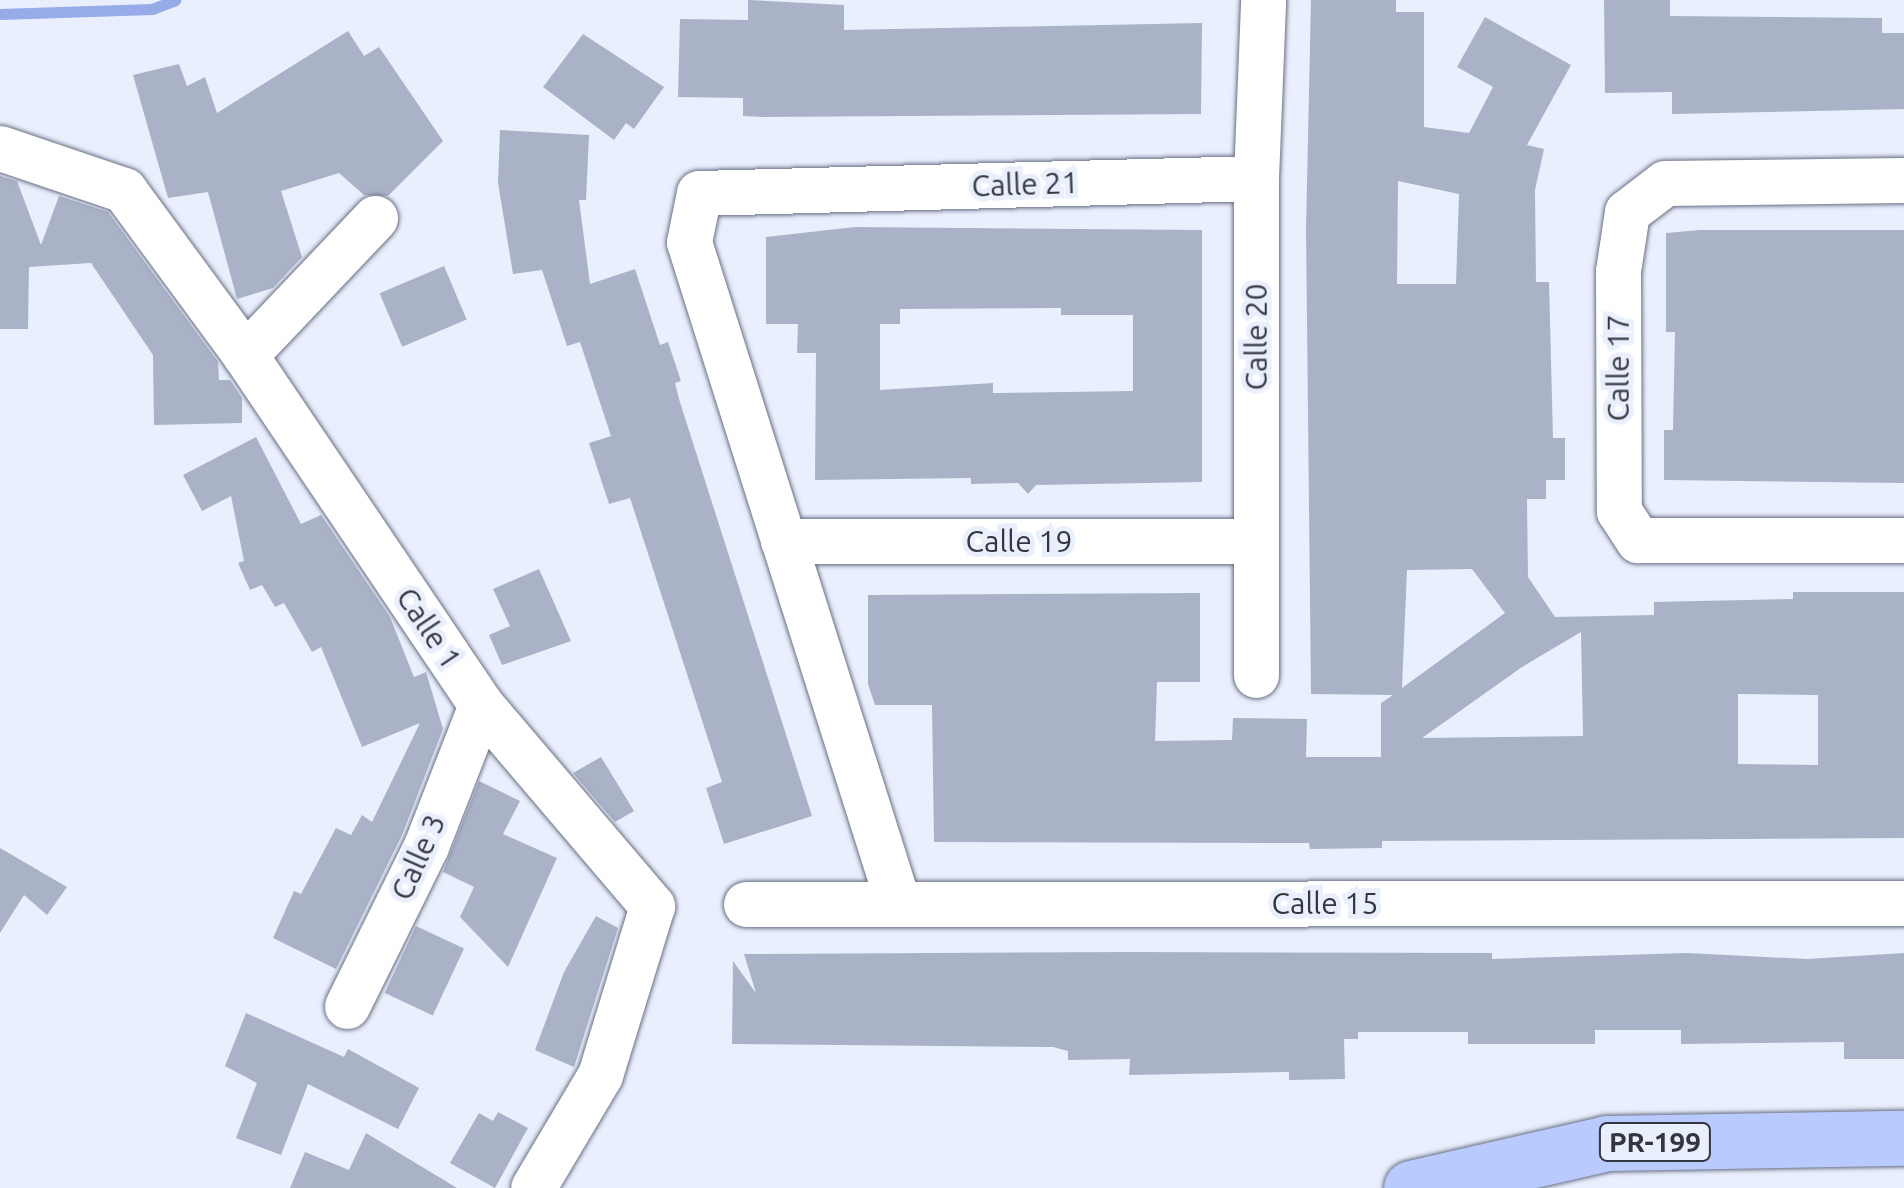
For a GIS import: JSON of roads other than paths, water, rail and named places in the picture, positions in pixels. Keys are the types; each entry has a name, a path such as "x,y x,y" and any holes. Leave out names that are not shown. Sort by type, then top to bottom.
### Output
{"highway":[{"name":"PR-199","path":"1411,1188 1607,1143 1904,1138"}],"street":[{"name":"Calle 20","path":"1256,675 1256,178 1263,0"},
{"name":"Calle 1","path":"0,148 124,190 245,355 481,704 652,906 600,1076 533,1188"},
{"name":"Calle 21","path":"783,541 689,242 699,193 1256,178"},
{"name":"Calle 17","path":"1904,180 1665,182 1627,212 1618,271 1619,511 1638,540 1904,540"},
{"path":"245,355 374,218"},
{"path":"783,541 898,903"},
{"name":"Calle 19","path":"783,541 1256,541"},
{"name":"Calle 3","path":"347,1006 426,846 481,704"},
{"name":"Calle 15","path":"746,904 1904,903"}],"waterway":[{"path":"0,14 152,9 175,0"}]}
